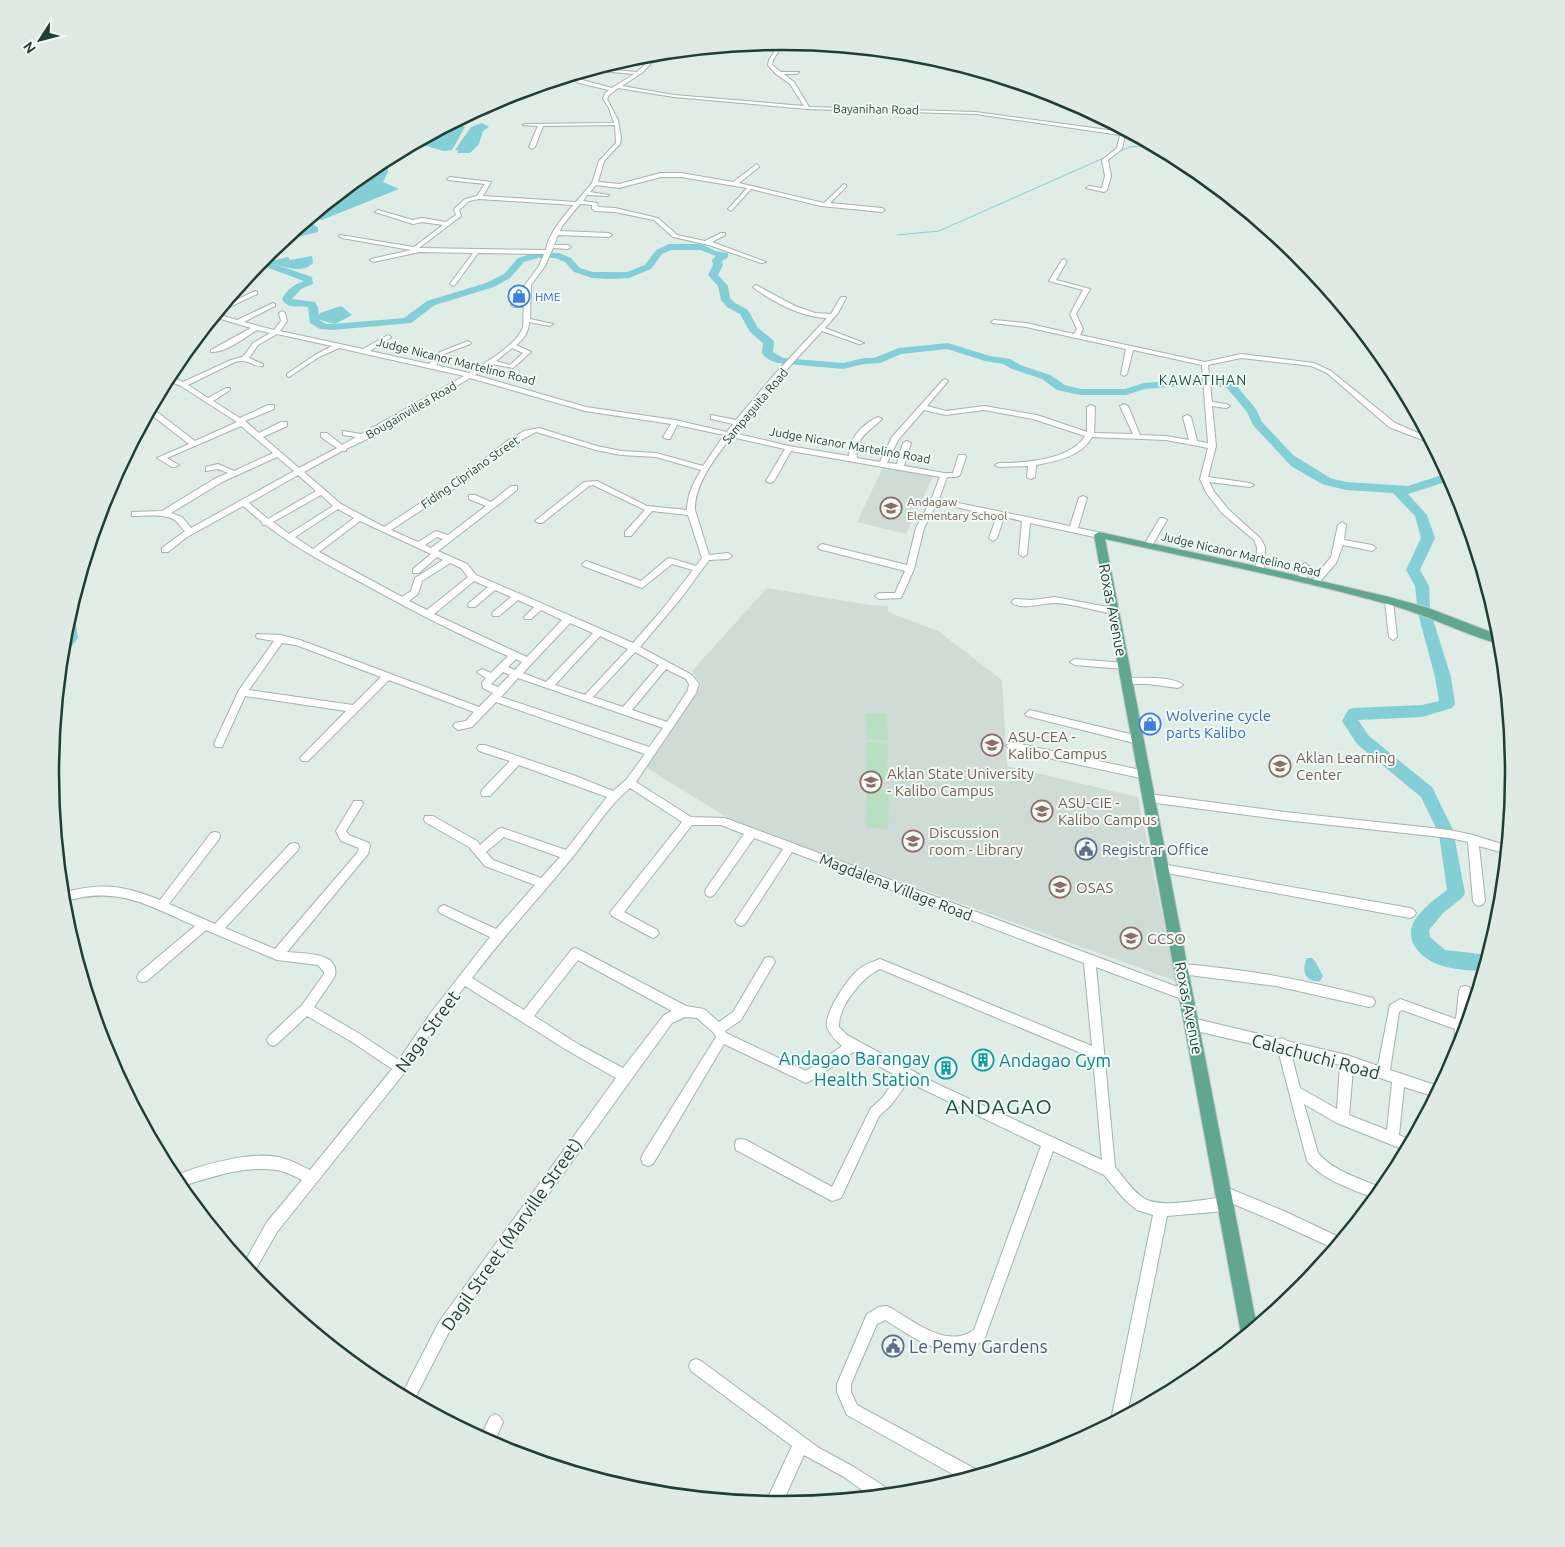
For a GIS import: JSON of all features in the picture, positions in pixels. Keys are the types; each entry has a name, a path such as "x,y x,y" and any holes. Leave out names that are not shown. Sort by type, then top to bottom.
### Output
{"main road":[{"name":"Judge Nicanor Martelino Road","path":"1099,535 1260,570 1389,601 1424,611 1493,638"},
{"name":"Roxas Avenue","path":"1099,535 1248,1327"}],"street":[{"path":"777,50 770,62 778,73 792,83 807,108"},
{"path":"513,337 520,339 525,333 528,285 542,266 555,233 578,203 588,194 595,183 602,161 618,143 617,127 611,109 605,99 606,94 638,73 649,63"},
{"path":"612,71 638,73"},
{"path":"778,73 797,73"},
{"name":"Bayanihan Road","path":"577,80 674,96 807,108 968,112 1115,132"},
{"path":"525,125 617,127"},
{"path":"532,147 541,125"},
{"path":"602,131 617,127"},
{"path":"1089,188 1104,190 1108,176 1105,160 1119,149 1122,136"},
{"path":"734,184 757,166"},
{"path":"595,183 619,186 661,175 674,174 750,187 826,204 882,210"},
{"path":"450,179 489,183 479,198"},
{"path":"639,180 654,186"},
{"path":"826,204 844,186"},
{"path":"731,209 750,187"},
{"path":"588,194 606,195"},
{"path":"373,260 418,250 460,214 456,210 467,200 479,198 595,204 595,209 615,210 656,219 675,236 706,242 763,262"},
{"path":"378,212 413,222 422,220 447,224"},
{"path":"555,233 608,235"},
{"path":"706,242 723,234"},
{"path":"342,236 418,250 547,252 568,247"},
{"path":"528,252 533,245"},
{"path":"452,284 476,252"},
{"path":"1064,262 1052,281 1087,289 1073,314 1080,329 1076,336"},
{"path":"756,287 775,300 819,316 833,316"},
{"path":"233,304 255,293"},
{"name":"Sampaguita Road","path":"706,558 691,513 694,490 728,435 833,316 843,298"},
{"path":"237,323 273,305"},
{"path":"514,305 528,305"},
{"path":"244,358 255,344 276,332 284,321 282,313"},
{"name":"Judge Nicanor Martelino Road","path":"221,318 256,328 432,366 585,409 675,422 789,448 944,475 935,500 1099,535"},
{"path":"526,320 550,324"},
{"path":"994,322 1020,324 1205,364 1241,356 1312,364 1335,377 1388,423 1423,438"},
{"path":"213,351 256,328"},
{"path":"821,329 861,343"},
{"path":"365,351 388,337"},
{"name":"Bougainvillea Road","path":"166,550 192,531 296,472 343,449 470,376 520,339"},
{"path":"432,366 442,353 454,350 468,343"},
{"path":"290,376 316,356 340,345"},
{"path":"490,362 511,367 528,352 512,346"},
{"path":"1124,374 1130,348"},
{"path":"182,385 230,359 244,358 261,364"},
{"path":"1205,364 1212,446 1204,479 1211,494 1225,511 1257,540 1261,547 1260,570"},
{"path":"883,463 890,446 921,407 945,381"},
{"path":"175,382 259,436 296,472 338,506 359,518 464,566 473,576 635,648 689,677 694,684 693,691 630,783 614,796 569,778 482,748"},
{"path":"207,401 228,390"},
{"path":"1209,404 1226,406"},
{"path":"1124,406 1137,436"},
{"path":"174,465 161,458 195,444 271,407"},
{"path":"921,407 946,413 984,408 1022,414 1071,426 1090,435 1137,436 1193,441 1212,446"},
{"path":"999,465 1017,466 1032,464 1071,452 1083,445 1090,435 1091,407"},
{"path":"155,415 195,444"},
{"path":"714,417 738,423"},
{"path":"1187,417 1193,441"},
{"path":"853,458 851,447 854,442 878,419"},
{"path":"667,437 675,422"},
{"path":"259,436 284,424"},
{"name":"Fiding Cipriano Street","path":"385,530 469,475 526,432 536,430 596,448 620,453 656,455 706,469"},
{"path":"346,433 364,437"},
{"path":"324,435 343,449"},
{"path":"900,466 907,442"},
{"path":"770,481 789,448"},
{"path":"162,515 206,487 277,454"},
{"path":"944,475 956,475 958,473 962,457"},
{"path":"1031,477 1032,464"},
{"path":"209,469 218,466 234,473"},
{"path":"1204,479 1250,485"},
{"path":"538,521 586,484 594,483 634,504 691,513"},
{"path":"416,571 449,538 514,488"},
{"path":"266,523 320,492"},
{"path":"472,497 491,505"},
{"path":"1073,530 1083,498"},
{"path":"880,596 898,596 910,569 920,528 935,500"},
{"path":"243,502 266,523 312,553 428,614 529,661"},
{"path":"288,538 338,506"},
{"path":"628,534 650,508"},
{"path":"134,514 162,515 180,520 186,529 192,531"},
{"path":"993,538 1001,514"},
{"path":"312,553 359,518"},
{"path":"1023,554 1026,520"},
{"path":"1148,545 1163,520"},
{"path":"1314,583 1320,572 1333,560 1342,525"},
{"path":"420,545 436,534 449,538"},
{"path":"1339,542 1372,548"},
{"path":"822,547 910,569"},
{"path":"587,698 635,648 706,558 728,556"},
{"path":"403,601 414,592 418,580 450,559"},
{"path":"586,564 642,585 670,561 699,569"},
{"path":"1302,580 1305,566"},
{"path":"428,614 473,576"},
{"path":"472,605 494,586"},
{"path":"496,614 517,596"},
{"path":"1015,602 1032,603 1055,600 1113,611"},
{"path":"1389,601 1393,637"},
{"path":"528,617 540,606"},
{"path":"458,726 468,724 481,712 569,618"},
{"path":"548,686 599,632"},
{"path":"260,636 297,642 481,712"},
{"path":"219,744 242,692 281,638"},
{"path":"514,655 492,677 486,686 497,695 651,752"},
{"path":"1074,662 1124,666"},
{"path":"625,712 665,664"},
{"path":"501,668 548,686 669,726"},
{"path":"482,672 492,677"},
{"path":"306,758 388,676"},
{"path":"1127,681 1149,681 1178,685"},
{"path":"242,692 355,709"},
{"path":"1030,714 1138,740"},
{"path":"1011,746 1145,775"},
{"path":"486,793 516,761"},
{"path":"630,783 689,821 616,913 653,933"},
{"name":"Naga Street","path":"252,1264 272,1228 401,1068 434,1018 498,935 568,855 614,796"},
{"path":"1149,798 1285,816 1450,834 1502,848"},
{"path":"277,955 363,854 365,846 345,838 341,831 358,804"},
{"path":"429,819 466,839 489,862 543,884"},
{"name":"Magdalena Village Road","path":"689,821 721,821 1187,996"},
{"path":"479,852 502,832 568,855"},
{"path":"710,892 751,832"},
{"path":"161,907 215,836"},
{"path":"1473,839 1479,901"},
{"path":"217,929 294,847"},
{"path":"741,921 790,847"},
{"path":"1162,868 1410,914"},
{"path":"70,896 102,890 135,895 288,959 313,958 322,961 327,966 329,976 306,1009 273,1040"},
{"path":"444,910 498,935"},
{"path":"143,977 205,924"},
{"path":"526,1017 576,953 684,1010 700,1013 720,1033 806,1077 853,1045"},
{"path":"1090,960 1109,1170"},
{"path":"648,1159 720,1033 738,1016 769,962"},
{"path":"1099,1054 880,964 864,970 852,985 836,1012 833,1026 836,1032 853,1045 906,1074 1109,1170 1130,1195 1142,1205 1162,1210 1224,1198 1279,1216 1334,1242"},
{"path":"1182,969 1274,979 1318,988 1369,1002"},
{"path":"464,979 574,1048 625,1076"},
{"path":"1464,1016 1465,991"},
{"path":"1383,1074 1396,1005 1400,1004 1460,1026"},
{"path":"306,1009 356,1038 401,1068"},
{"name":"Dagil Street (Marville Street)","path":"410,1393 444,1327 668,1019 684,1010"},
{"name":"Calachuchi Road","path":"1192,1024 1347,1061 1432,1090"},
{"path":"1282,1044 1312,1156 1315,1161 1324,1169 1373,1191"},
{"path":"1342,1118 1347,1061"},
{"path":"741,1145 832,1194 836,1193 874,1112 887,1101 906,1074"},
{"path":"1392,1138 1399,1079"},
{"path":"1295,1092 1342,1118 1404,1143"},
{"path":"960,1474 852,1410 844,1392 844,1384 872,1319 879,1314 886,1313 945,1345 962,1346 980,1335 1049,1143"},
{"path":"184,1179 199,1174 245,1165 276,1163 312,1178"},
{"path":"1121,1412 1162,1210"},
{"path":"696,1366 814,1453 849,1472 877,1491"},
{"path":"489,1434 495,1422"},
{"path":"777,1497 801,1443"}],"shaded area":[{"name":"Andagaw Elementary School","path":"886,461 927,468 933,476 906,534 857,522"},
{"name":"Aklan State University - Kalibo Campus","path":"767,588 869,605 888,606 888,612 938,631 1002,680 1007,766 1138,797 1176,981 744,825 728,818 645,767 701,684 692,671"}],"green space":[{"path":"866,713 887,714 888,740 867,739"},
{"path":"867,742 888,744 887,779 866,778"},
{"path":"867,789 889,790 888,829 866,827"}],"water":[{"path":"482,123 489,127 483,131 479,144 470,153 457,153 458,150 455,150 471,127"},
{"path":"462,126 465,127 452,150 444,151 424,145"},
{"path":"388,168 383,182 399,189 322,220 318,219"},
{"path":"312,256 313,263 299,269 273,264 271,262 288,257 290,260"},
{"path":"341,306 352,315 335,324 317,319 320,313"},
{"path":"1307,958 1312,958 1323,976 1320,981 1311,980 1306,975 1304,967"}],"waterway":[{"path":"1117,152 1130,147 1142,146"},
{"path":"897,235 939,231 1106,157"},
{"path":"300,234 315,230 311,226"},
{"path":"269,264 309,279 309,282 297,287 290,293 287,299 289,303 311,304 314,321 324,327 333,327 407,321 431,303 490,285 507,276 521,260 537,255 556,255 568,260 577,270 592,275 610,276 629,275 648,267 659,252 669,247 702,247 712,253 725,255 717,260 718,265 713,275 723,286 725,298 731,305 744,312 754,330 769,342 767,353 772,358 782,361 843,366 864,361 876,361 899,351 948,346 989,359 1006,361 1016,367 1046,377 1061,388 1081,392 1126,392 1144,386 1203,381"},
{"path":"1209,381 1231,386 1252,411 1257,423 1289,458 1326,481 1346,486 1396,489"},
{"path":"1396,489 1409,490 1442,479"},
{"path":"1396,489 1421,515 1428,538 1413,570 1422,586 1424,608"},
{"path":"1425,613 1443,677 1447,704 1422,711 1353,714 1350,721 1363,740 1427,793 1445,830"},
{"path":"1446,836 1456,893 1437,908 1420,928 1421,940 1426,948 1442,957 1451,960 1481,963"}],"place":[{"name":"HME","path":"519,296"},
{"name":"Andagaw Elementary School","path":"891,508"},
{"name":"Wolverine cycle parts Kalibo","path":"1150,724"},
{"name":"ASU-CEA - Kalibo Campus","path":"992,745"},
{"name":"Aklan Learning Center","path":"1280,766"},
{"name":"Aklan State University - Kalibo Campus","path":"871,782"},
{"name":"ASU-CIE - Kalibo Campus","path":"1042,811"},
{"name":"Discussion room - Library","path":"913,841"},
{"name":"Registrar Office","path":"1086,849"},
{"name":"OSAS","path":"1060,887"},
{"name":"GCSO","path":"1131,938"},
{"name":"Andagao Gym","path":"983,1060"},
{"name":"Andagao Barangay Health Station","path":"946,1068"},
{"name":"Le Pemy Gardens","path":"893,1346"}],"district":[{"name":"KAWATIHAN","path":"1203,380"},
{"name":"ANDAGAO","path":"999,1106"}]}
